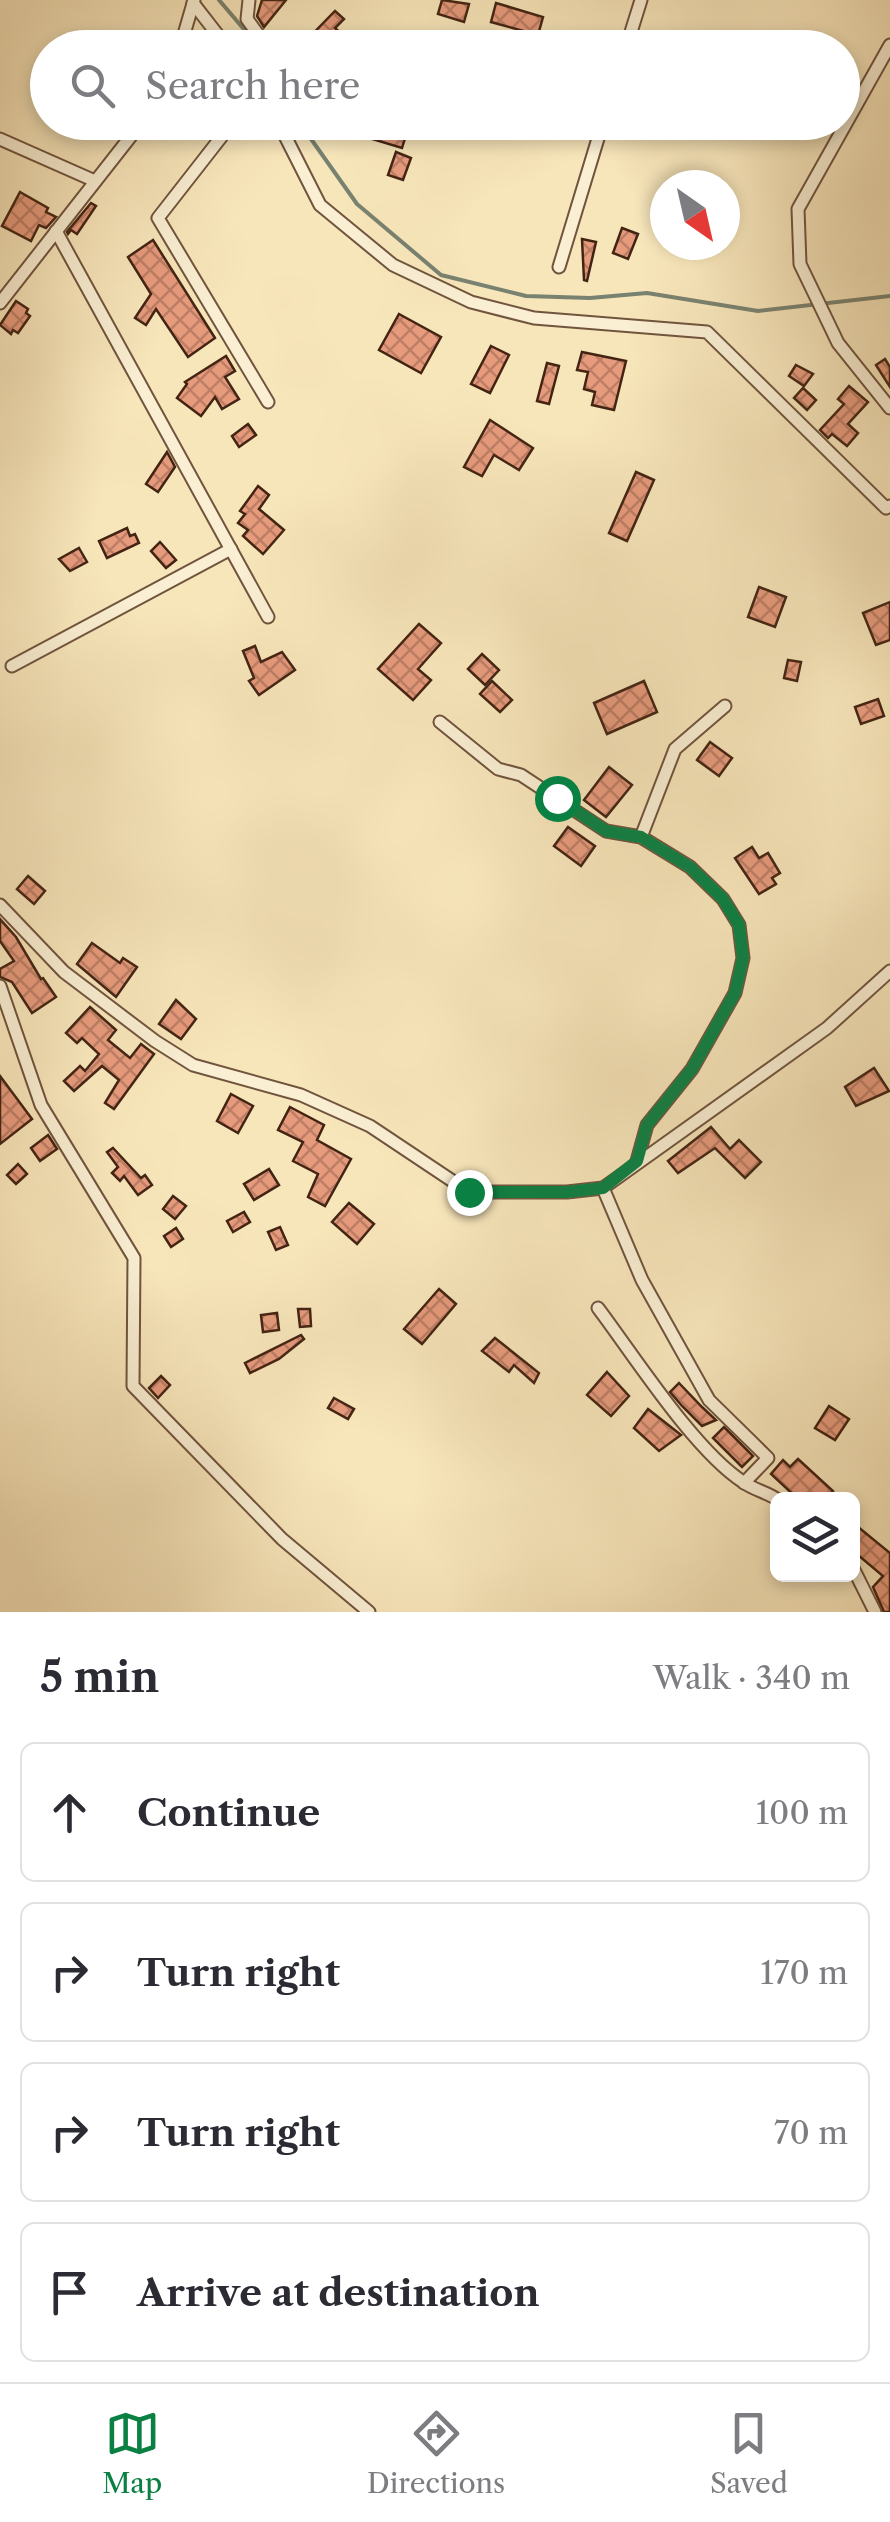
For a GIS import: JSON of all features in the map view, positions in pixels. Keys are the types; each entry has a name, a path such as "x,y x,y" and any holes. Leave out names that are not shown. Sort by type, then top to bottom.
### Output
{"street":[{"path":"249,0 246,19 254,30"},
{"path":"631,30 640,0"},
{"path":"185,30 193,1"},
{"path":"193,1 215,30"},
{"path":"860,98 890,45"},
{"path":"0,139 96,182"},
{"path":"0,303 128,140"},
{"path":"220,140 158,218 268,402"},
{"path":"287,140 320,205 393,264 471,302 534,318 706,332 886,508 890,506"},
{"path":"559,266 598,140"},
{"path":"837,140 798,209 800,264 838,343 890,408"},
{"path":"56,231 268,617"},
{"path":"12,666 231,549"},
{"path":"641,837 675,748 725,706"},
{"path":"440,722 498,769 521,775 606,831 641,837 690,867 723,899 739,925 743,958 735,993 692,1069 647,1125 637,1161"},
{"path":"0,905 64,972 193,1065 301,1095 370,1126 469,1192 603,1188 828,1028 890,971"},
{"path":"0,986 41,1105 134,1258 133,1386 282,1539 368,1612"},
{"path":"603,1188 642,1280 709,1400 768,1458 744,1484"},
{"path":"598,1308 708,1449 744,1484 770,1494"},
{"path":"860,1582 875,1612"}],"building":[{"path":"262,0 286,0 264,27 257,16"},
{"path":"442,0 469,4 464,22 438,14"},
{"path":"496,3 543,17 539,30 520,30 491,22"},
{"path":"335,11 344,19 337,30 317,30"},
{"path":"375,140 404,140 402,148"},
{"path":"396,152 411,158 403,180 388,175"},
{"path":"20,192 56,217 46,228 39,225 31,241 2,226"},
{"path":"91,203 96,206 77,234 71,230 68,234 67,232"},
{"path":"622,228 638,234 628,259 613,253"},
{"path":"582,239 596,242 587,281 584,280"},
{"path":"153,240 215,338 188,357 156,309 146,325 135,318 151,294 128,257"},
{"path":"16,301 28,309 26,313 30,316 18,333 13,330 11,334 0,325"},
{"path":"399,314 441,337 421,373 379,350"},
{"path":"491,346 509,355 490,393 471,384"},
{"path":"582,352 626,361 614,410 592,405 595,392 584,389 588,372 577,370"},
{"path":"226,356 235,371 225,377 239,399 222,409 215,397 201,416 177,398 185,382"},
{"path":"885,359 890,367 890,387 876,365"},
{"path":"547,363 559,366 549,404 537,401"},
{"path":"796,365 813,374 804,386 789,376"},
{"path":"849,386 868,402 848,424 858,433 847,446 820,430 844,404 838,399"},
{"path":"803,388 816,400 807,410 794,398"},
{"path":"490,420 533,448 519,470 494,455 482,476 464,467"},
{"path":"248,424 256,435 239,447 232,436"},
{"path":"167,452 175,467 158,492 146,484"},
{"path":"636,472 654,480 627,541 609,533"},
{"path":"258,486 269,495 259,509 284,530 263,554 243,536 248,530 238,523 245,514 240,511"},
{"path":"127,528 139,543 107,558 99,541"},
{"path":"160,542 176,560 166,568 151,551"},
{"path":"79,548 87,562 70,571 59,559"},
{"path":"759,587 786,597 775,627 748,617"},
{"path":"890,602 890,640 876,645 863,613"},
{"path":"419,624 441,643 418,669 431,680 413,700 378,669"},
{"path":"255,646 261,662 282,652 295,670 259,695 249,681 254,678 243,651"},
{"path":"482,654 499,670 485,685 468,669"},
{"path":"788,660 801,662 797,681 784,678"},
{"path":"492,681 512,700 500,712 480,694"},
{"path":"644,681 657,712 607,734 594,703"},
{"path":"878,699 884,716 861,724 855,707"},
{"path":"710,742 732,758 719,776 697,760"},
{"path":"609,767 632,785 606,817 584,800"},
{"path":"568,827 595,846 581,866 554,846"},
{"path":"752,847 759,858 768,853 780,873 772,878 776,884 759,894 735,858"},
{"path":"28,876 45,891 34,904 17,889"},
{"path":"0,919 56,997 32,1013 12,982 0,977 0,969 14,961 0,941"},
{"path":"92,943 120,963 123,958 137,967 116,997 77,964"},
{"path":"176,1000 196,1019 181,1039 159,1024"},
{"path":"90,1007 116,1030 108,1040 130,1058 141,1044 154,1054 114,1109 105,1103 119,1080 102,1066 74,1091 64,1081 80,1066 85,1071 99,1054 82,1038 77,1043 66,1033"},
{"path":"874,1068 889,1091 856,1106 845,1087"},
{"path":"0,1076 32,1119 0,1144"},
{"path":"231,1094 253,1106 238,1133 217,1121"},
{"path":"290,1107 324,1125 317,1140 351,1159 325,1206 308,1197 318,1174 293,1161 303,1142 278,1130"},
{"path":"711,1127 730,1149 739,1140 761,1162 745,1178 715,1148 678,1173 668,1161"},
{"path":"48,1135 57,1149 40,1161 31,1148"},
{"path":"113,1148 152,1185 138,1195 124,1176 120,1181 112,1173 118,1167 107,1152"},
{"path":"18,1164 27,1174 16,1184 7,1175"},
{"path":"269,1169 279,1185 254,1200 244,1184"},
{"path":"173,1196 186,1206 175,1219 163,1209"},
{"path":"349,1203 374,1224 357,1244 332,1222"},
{"path":"244,1212 250,1222 233,1232 227,1221"},
{"path":"280,1227 288,1245 276,1250 268,1232"},
{"path":"176,1228 183,1239 171,1247 164,1236"},
{"path":"439,1289 456,1304 422,1344 404,1329"},
{"path":"298,1309 310,1309 311,1326 300,1327"},
{"path":"277,1313 279,1330 263,1332 261,1315"},
{"path":"301,1335 304,1339 279,1359 250,1373 245,1363"},
{"path":"495,1338 539,1373 534,1383 514,1365 509,1372 482,1351"},
{"path":"607,1372 629,1396 611,1416 587,1395"},
{"path":"161,1376 170,1385 158,1398 149,1388"},
{"path":"679,1383 716,1420 702,1426 682,1406 670,1392"},
{"path":"334,1398 354,1409 348,1419 328,1408"},
{"path":"829,1406 849,1419 835,1440 815,1428"},
{"path":"648,1409 681,1435 659,1451 634,1428"},
{"path":"724,1427 753,1456 742,1467 713,1438"},
{"path":"798,1459 833,1491 790,1492 771,1474 783,1460 790,1467"},
{"path":"860,1529 890,1553 890,1612 884,1612 873,1587 883,1576 860,1557"}],"waterway":[{"path":"219,0 245,30"},
{"path":"312,140 357,204 441,275 526,296 590,298 647,293 758,311 890,296"}],"route":[{"path":"469,1192 603,1188 637,1161 647,1125 692,1069 716,1031 735,993 743,958 739,925 723,899 690,867 641,837 606,831 557,798"}]}
